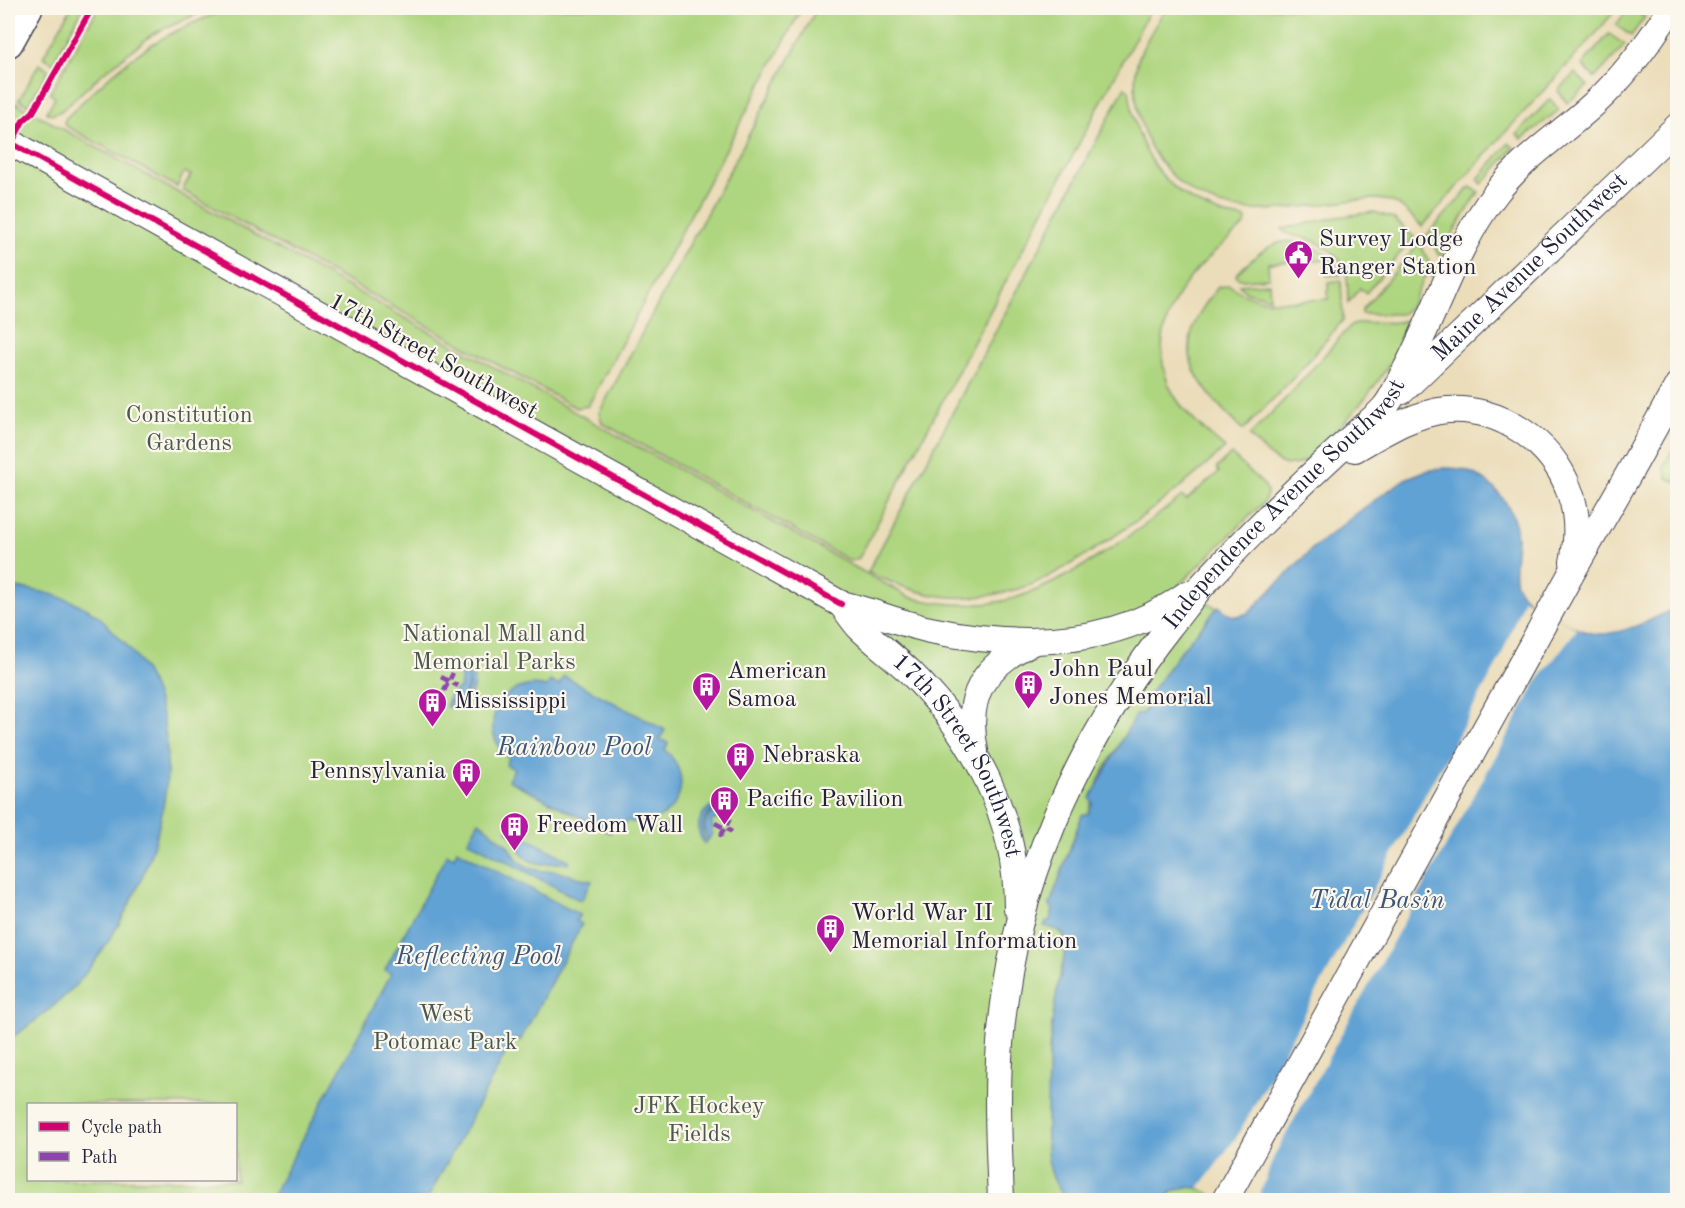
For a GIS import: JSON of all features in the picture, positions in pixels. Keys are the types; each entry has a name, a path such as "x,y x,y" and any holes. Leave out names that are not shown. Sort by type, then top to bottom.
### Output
{"highway":[{"path":"8,42 27,8"}],"main road":[{"name":"Independence Avenue Southwest","path":"1003,1196 998,1110 1000,1042 1009,972 1035,870 1055,817 1092,742 1121,693 1148,654 1207,580 1318,469 1384,408 1422,339 1460,252 1497,191 1519,168 1599,99 1644,47 1671,8"},
{"name":"Maine Avenue Southwest","path":"1384,408 1677,126"},
{"name":"17th Street Southwest","path":"8,141 841,604 929,629 985,638 1036,641 1087,636 1131,625 1155,615 1207,580"},
{"path":"1225,1200 1550,610 1629,475 1677,385"},
{"path":"1318,469 1395,426 1444,410 1484,414 1508,423 1522,430 1539,446 1555,464 1570,490 1577,535 1571,574"},
{"name":"17th Street Southwest","path":"841,604 859,626 933,696 952,719 976,757 994,793 1008,837 1016,881 1017,935"},
{"path":"976,757 971,731 971,716 978,690 985,676 1000,661 1036,641"}],"green space":[{"path":"71,8 83,8 53,63 43,57"},
{"path":"98,8 210,8 153,34 103,73 61,111 54,114 46,113 55,98 50,93"},
{"path":"230,8 802,8 588,406 576,408 182,190 191,175 184,172 177,187 66,126 64,122 66,118 128,61 180,29"},
{"path":"817,8 1151,8 859,558 850,561 602,423 599,413"},
{"path":"1166,8 1617,8 1422,227 1399,205 1389,201 1376,199 1278,209 1237,209 1198,196 1180,183 1163,165 1149,144 1139,115 1136,94 1138,58"},
{"path":"1629,8 1645,17 1631,36 1616,25"},
{"path":"1609,34 1625,45 1595,78 1582,65"},
{"path":"39,64 49,70 28,105 19,100"},
{"path":"1575,73 1588,86 1567,103 1558,91"},
{"path":"1125,87 1129,90 1132,111 1145,149 1167,180 1181,193 1199,204 1222,214 1246,219 1245,225 1201,265 1178,295 1164,331 1162,351 1167,380 1179,403 1197,424 1225,448 1162,502 1129,526 1066,567 1026,587 982,596 950,597 908,588 868,572"},
{"path":"1550,99 1559,110 1522,139 1517,134"},
{"path":"16,103 909,597 961,605 985,604 1007,600 1050,584 1118,544 1182,496 1186,500 1219,472 1217,468 1231,454 1265,486 1267,494 1263,503 1178,586 1217,608 1180,652 1147,698 1149,704 1142,715 1136,715 1099,779 1088,815 1082,815 1050,904 1053,909 1050,921 1065,937 1066,947 1049,1048 1047,1127 1054,1178 1069,1200 8,1200 8,119"},
{"path":"1509,143 1514,148 1482,184 1478,179"},
{"path":"1470,187 1479,192 1456,228 1443,254 1439,255 1427,235"},
{"path":"1374,212 1393,218 1414,237 1366,293 1360,288 1348,303 1346,273 1338,258 1322,245 1289,234 1282,229 1337,217"},
{"path":"1280,242 1305,244 1319,250 1332,260 1341,275 1327,276 1326,260 1268,263 1269,278 1243,280 1238,278 1236,275 1238,272 1261,252"},
{"path":"1419,243 1434,275 1433,277 1426,274 1410,307 1401,314 1362,314 1362,310"},
{"path":"1341,280 1343,320 1298,373 1243,430 1210,395 1199,379 1192,362 1190,346 1193,328 1203,308 1219,286 1229,285 1241,293 1265,300 1289,301 1328,299 1328,282"},
{"path":"1269,283 1270,298 1247,292 1239,285"},
{"path":"1414,319 1387,369 1340,427 1310,457 1295,465 1283,464 1267,454 1249,436 1350,326"},
{"path":"1677,441 1677,483 1667,478 1664,466"},
{"path":"1185,1186 1199,1188 1222,1200 1160,1200"}],"water":[{"name":"Tidal Basin","path":"1444,468 1461,469 1477,476 1486,481 1502,497 1516,526 1514,573 1516,583 1525,597 1564,622 1585,632 1612,633 1658,617 1677,607 1677,1200 1222,1200 1199,1188 1185,1187 1160,1200 1069,1200 1061,1192 1053,1177 1048,1160 1047,1143 1051,1036 1057,990 1065,954 1065,941 1060,932 1044,926 1047,921 1050,921 1053,909 1050,905 1082,815 1088,814 1093,803 1090,799 1136,714 1142,714 1149,704 1146,699 1180,652 1219,606 1232,616 1248,613 1313,548 1365,507 1405,479 1425,471"},
{"path":"8,588 43,592 67,599 101,618 117,635 146,673 162,716 167,762 163,809 150,856 131,901 108,943 81,979 64,996 37,1020 8,1040"},
{"path":"469,665 474,680 471,694 461,704 446,707 447,703 460,700 467,692 469,680 466,668"},
{"path":"465,670 468,681 466,690 459,698 448,701 450,694 453,695 455,690 461,688 462,678 460,676"},
{"name":"Rainbow Pool","path":"564,676 665,730 660,739 668,743 665,750 675,762 680,775 680,789 676,801 668,812 657,819 643,823 627,821 623,827 615,823 610,833 508,780 514,769 506,765 509,758 498,746 493,733 493,719 498,707 506,696 517,689 531,685 547,687 550,681 559,685"},
{"path":"726,802 725,806 712,810 705,818 703,829 706,842 704,844 699,830 701,818 709,808"},
{"path":"720,808 725,809 723,815 720,814 718,819 711,821 713,828 711,832 713,833 708,840 705,830 706,821"},
{"path":"479,821 529,868 555,871 592,881 581,901 468,841"},
{"path":"508,828 570,861 568,864 543,864 526,858 507,831"},
{"name":"Reflecting Pool","path":"457,850 580,915 576,921 582,924 520,1041 514,1038 427,1200 270,1200 391,974 385,970 447,854 454,857"}],"pier":[{"path":"1524,598 1577,629 1538,680 1274,1156 1258,1200 1222,1200 1199,1188 1238,1135 1500,659"}],"marked path":[{"path":"444,691 453,673"},
{"path":"441,677 458,686"},
{"path":"720,837 730,819"},
{"path":"715,823 732,832"}],"cycle path":[{"path":"8,150 23,121 33,112 92,8"},
{"path":"11,143 841,604"}],"place":[{"name":"Survey Lodge Ranger Station","path":"1298,280"},
{"name":"John Paul Jones Memorial","path":"1028,710"},
{"name":"American Samoa","path":"706,712"},
{"name":"Mississippi","path":"433,728"},
{"name":"Nebraska","path":"741,782"},
{"name":"Pennsylvania","path":"467,798"},
{"name":"Pacific Pavilion","path":"725,826"},
{"name":"Freedom Wall","path":"515,852"},
{"name":"World War II Memorial Information","path":"830,954"}],"park label":[{"name":"Constitution Gardens","path":"189,430"},
{"name":"National Mall and Memorial Parks","path":"494,649"},
{"name":"West Potomac Park","path":"445,1029"},
{"name":"JFK Hockey Fields","path":"699,1121"}]}
